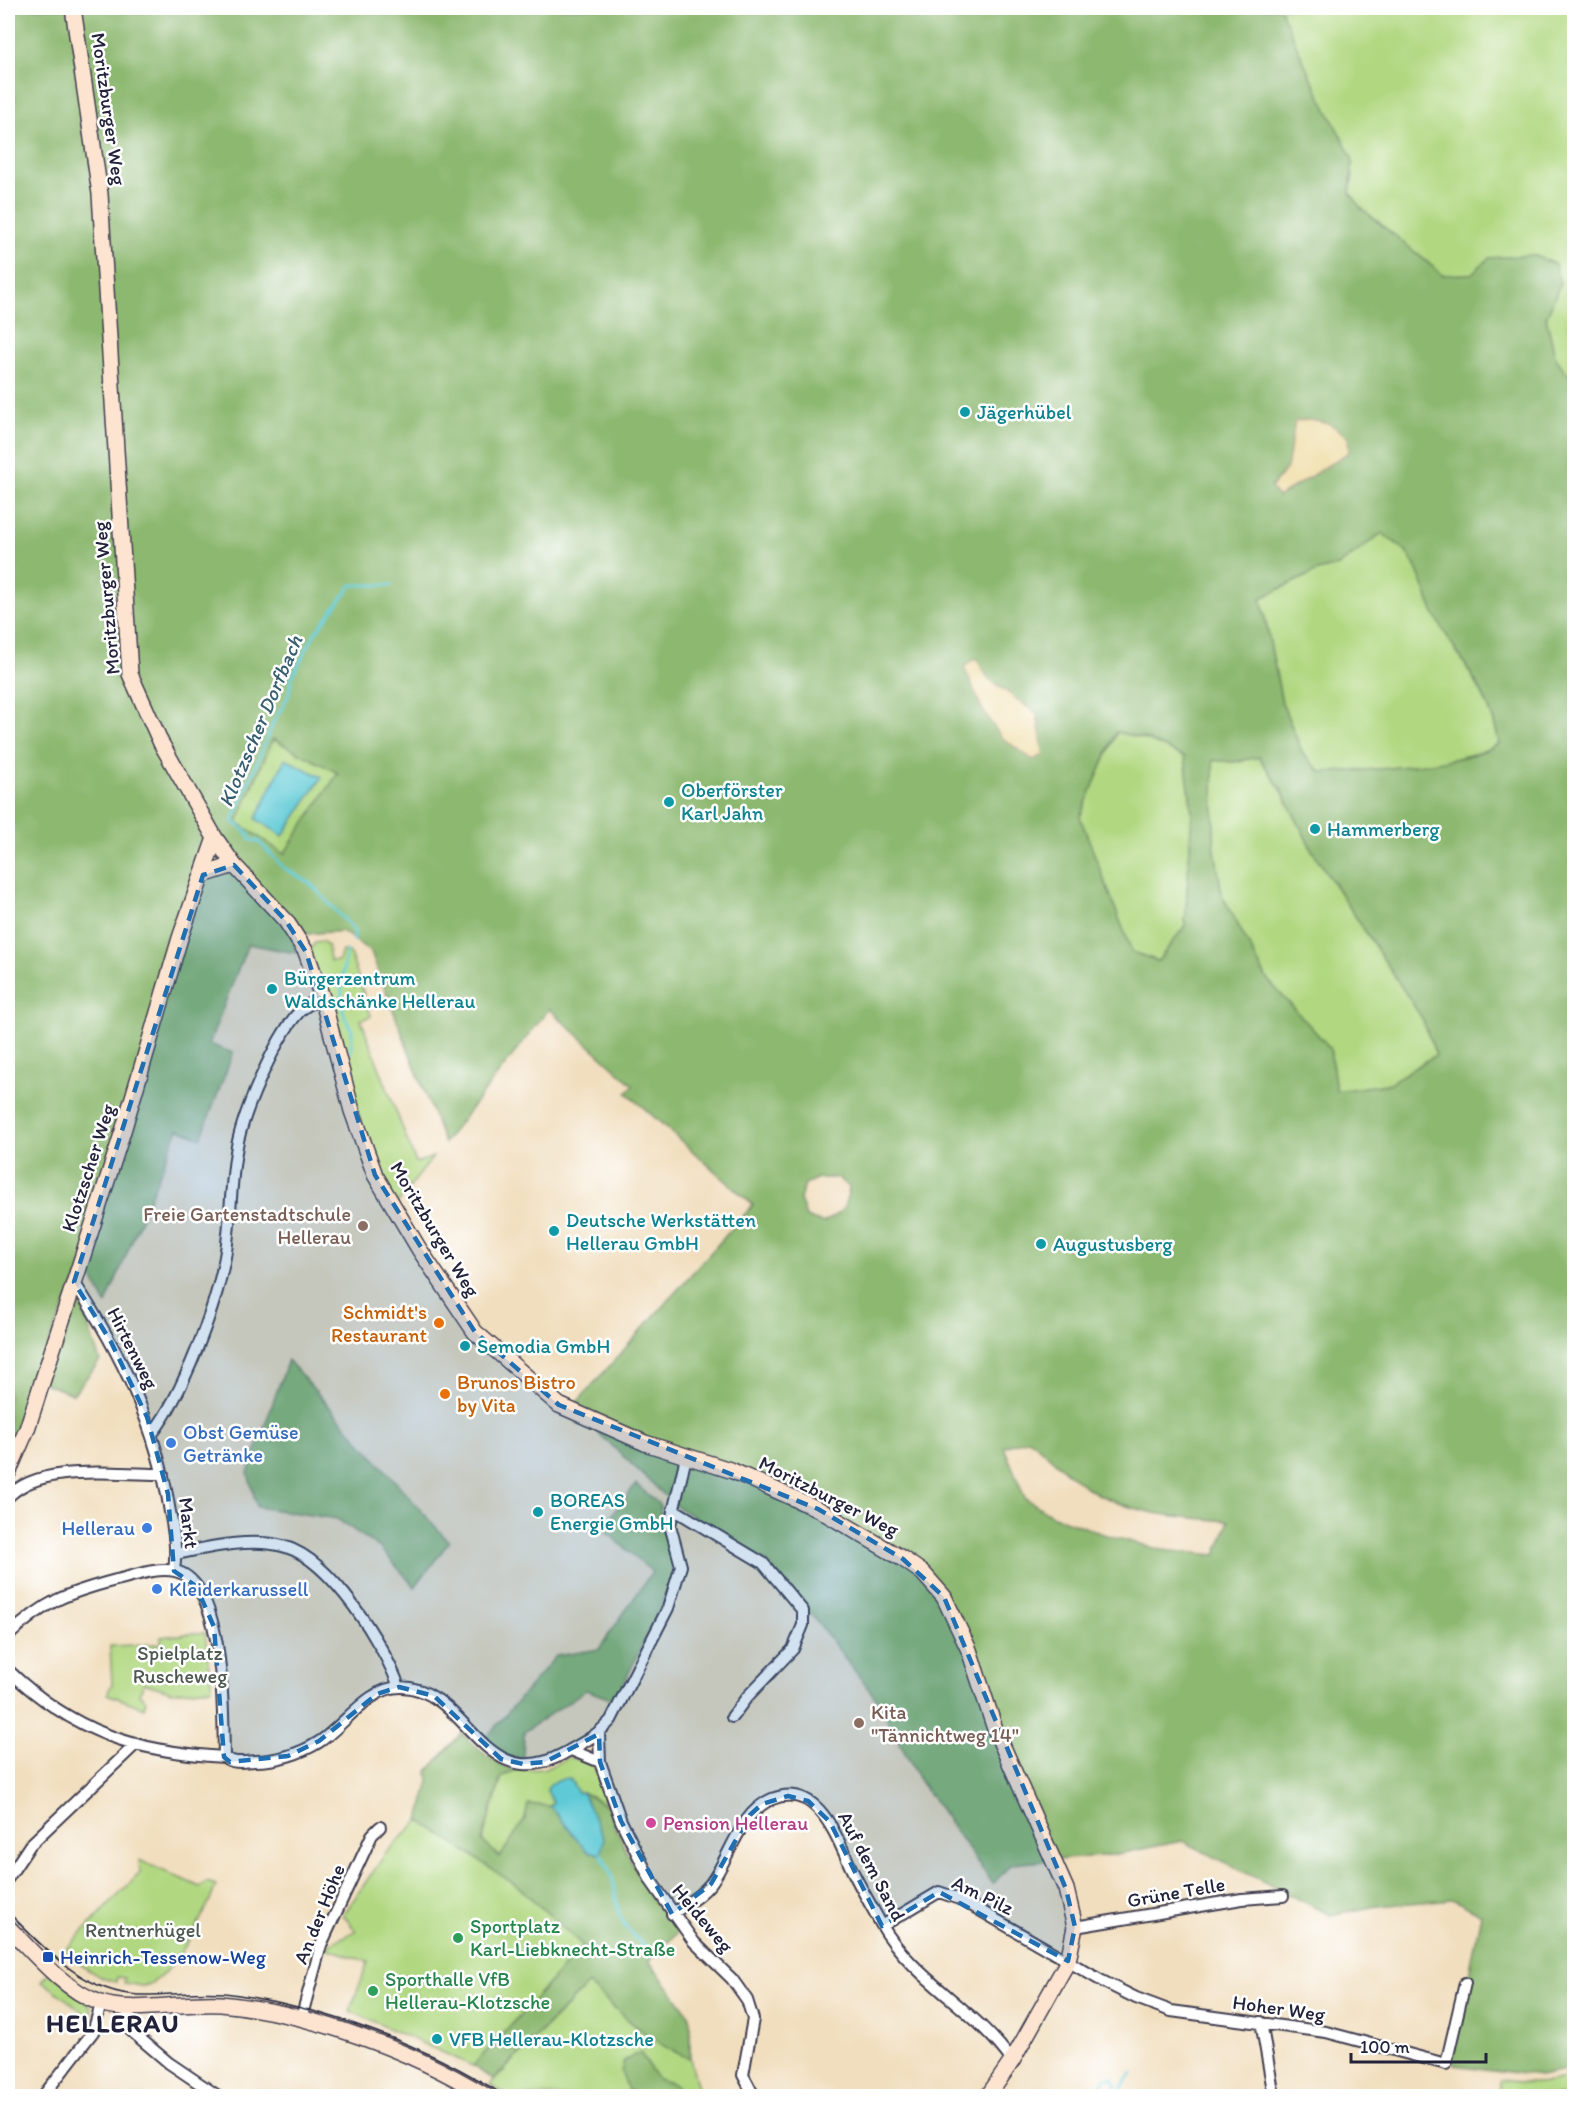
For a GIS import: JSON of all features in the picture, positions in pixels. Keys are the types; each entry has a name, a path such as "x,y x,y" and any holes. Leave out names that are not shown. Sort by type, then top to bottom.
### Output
{"street":[{"name":"Moritzburger Weg","path":"73,8 100,194 130,674 161,743 215,838 234,865 286,921 300,941 322,997 352,1111 375,1175 424,1258 475,1332 559,1405 635,1439 733,1471 818,1509 903,1559 923,1573 944,1597 969,1650 995,1729 1066,1889 1075,1927 1068,1961 1012,2061 988,2097"},
{"name":"Klotzscher Weg","path":"8,1473 27,1429 123,1131 180,938 215,838"},
{"path":"203,875 234,865"},
{"path":"152,1434 167,1414 206,1326 225,1259 236,1150 255,1093 287,1026 302,1009 322,997"},
{"name":"Hirtenweg","path":"74,1282 111,1342 139,1398 152,1434"},
{"name":"Markt","path":"8,1636 37,1609 64,1596 93,1586 156,1571 174,1571 176,1554 163,1474 152,1434"},
{"path":"8,1670 25,1686 86,1728 135,1745 227,1759 262,1761 288,1756 319,1742 377,1694 399,1687 434,1696 482,1744 501,1759 523,1764 545,1762 599,1734 611,1720 668,1608 681,1566 670,1525 686,1457"},
{"path":"8,1497 22,1485 71,1472 121,1475 163,1474"},
{"path":"673,1509 763,1563 802,1611 803,1625 793,1649 747,1696 732,1717"},
{"path":"176,1554 247,1543 279,1546 303,1555 347,1597 365,1622 399,1687"},
{"path":"174,1571 189,1577 196,1586 214,1627 227,1759"},
{"name":"Heideweg","path":"599,1734 600,1762 621,1821 651,1881 672,1914 694,1942 732,1979 747,2000 753,2019 743,2075 754,2097"},
{"path":"8,1878 30,1845 135,1745"},
{"path":"571,1750 600,1762"},
{"name":"Auf dem Sand","path":"672,1914 693,1901 711,1884 750,1815 762,1804 788,1796 808,1801 830,1822 882,1926 914,1969 975,2018 1012,2061"},
{"name":"An der Höhe","path":"301,2019 321,1945 372,1835 380,1827"},
{"name":"Am Pilz","path":"882,1926 939,1892 962,1900 1068,1961"},
{"name":"Grüne Telle","path":"1075,1927 1242,1899 1283,1896"},
{"path":"8,1930 76,1991 101,2004 127,2008 219,2004 301,2019 401,2055 483,2096"},
{"name":"Hoher Weg","path":"1068,1961 1136,1998 1171,2011 1326,2032 1446,2064 1465,1983"},
{"path":"43,2097 93,2032 101,2004"},
{"path":"127,2008 130,2030 205,2093 218,2097"},
{"path":"1261,2022 1274,2097"}],"highlighted area":[{"path":"234,865 286,921 306,952 375,1175 475,1332 559,1405 818,1509 903,1559 944,1597 1066,1889 1075,1927 1068,1961 939,1892 882,1926 830,1822 808,1801 788,1796 762,1804 750,1815 711,1884 672,1914 621,1821 600,1762 599,1734 545,1762 523,1764 501,1759 434,1696 413,1689 399,1687 377,1694 319,1741 288,1756 230,1762 224,1757 214,1627 196,1586 174,1571 168,1494 147,1417 111,1342 74,1282 203,875"}],"green space":[{"path":"8,8 1280,8 1311,78 1353,160 1350,193 1361,208 1443,275 1471,274 1489,258 1533,255 1555,264 1560,284 1546,318 1556,360 1574,380 1574,2069 1540,2076 1454,2065 1452,2060 1481,1914 1452,1899 1378,1906 1330,1915 1182,1841 1112,1855 1011,1864 993,1884 920,1781 877,1700 816,1620 765,1561 677,1507 572,1408 753,1205 627,1093 633,1085 549,1009 444,1143 371,952 342,931 297,936 293,938 296,953 248,944 209,1044 233,1053 201,1138 178,1129 106,1304 84,1263 49,1343 8,1459","holes":["1349,452 1278,497 1271,487 1287,468","1382,533 1404,550 1414,564 1430,605 1443,630 1489,707 1499,744 1462,757 1413,766 1321,772 1303,754 1282,703 1261,598 1317,571 1338,566","1116,732 1145,739 1185,757 1192,812 1185,926 1158,961 1132,952 1080,817","273,739 338,773 284,854 237,822","1259,757 1282,791 1312,850 1422,1018 1436,1055 1388,1084 1336,1091 1330,1048 1267,979 1222,895 1214,844 1213,760 1234,762","818,1178 837,1178 849,1187 845,1206 834,1217 822,1223 806,1217 800,1199 805,1184","1029,1439 1079,1482 1119,1504 1155,1513 1229,1521 1216,1555 1162,1550 1106,1535 1051,1515 1025,1498 1004,1447"]},
{"path":"1280,8 1574,8 1574,380 1556,360 1546,318 1560,284 1471,274 1443,275 1361,208 1350,193 1353,175"},
{"path":"1382,533 1404,550 1414,564 1430,605 1481,691 1495,725 1499,744 1462,757 1413,766 1321,772 1303,754 1282,703 1261,598 1317,571 1338,566"},
{"path":"1117,732 1145,739 1185,757 1192,812 1185,926 1158,961 1132,952 1079,817"},
{"path":"273,739 339,773 284,854 237,822"},
{"path":"1259,757 1282,791 1312,850 1422,1018 1436,1055 1388,1084 1336,1091 1330,1048 1267,979 1222,895 1214,844 1213,760 1234,762"},
{"path":"322,941 328,946 330,961 339,961 342,951 350,953 371,1016 361,1020 416,1163 433,1157 396,1205 383,1185 347,1080 355,1077 351,1062 343,1062 310,951 315,942"},
{"path":"75,1287 100,1361 73,1394 43,1383"},
{"path":"288,1360 449,1542 415,1587 380,1548 337,1519 257,1507 248,1473"},
{"path":"636,1484 660,1505 663,1530 673,1558 672,1581 616,1701 586,1690 524,1732 523,1759 504,1756 484,1740 556,1656 599,1649 652,1572 602,1528"},
{"name":"Spielplatz Ruscheweg","path":"205,1632 212,1688 172,1692 144,1683 139,1694 146,1700 144,1708 107,1694 112,1684 110,1646 161,1644 161,1637"},
{"path":"462,1733 486,1755 515,1770 501,1777 482,1841 500,1857 525,1819 528,1804 550,1806 591,1853 604,1839 582,1792 606,1805 634,1868 656,1905 678,1932 649,1961 690,2016 690,2058 676,2053 649,2036 588,1984 493,2080 473,2066 583,1946 520,1888 419,1820 429,1781 428,1771"},
{"path":"570,1757 594,1765 606,1805 582,1792 578,1793 570,1780 547,1790 553,1804 550,1806 528,1805 525,1819 501,1858 482,1841 502,1777 515,1770 545,1769"},
{"name":"Sportplatz Karl-Liebknecht-Straße","path":"419,1820 520,1888 583,1946 473,2066 350,2011 368,1962 323,1947 356,1931 343,1915 386,1853"},
{"name":"Rentnerhügel","path":"139,1860 200,1887 207,1882 216,1885 205,1911 176,1959 153,1982 142,1986 124,1983 125,1978 117,1977 116,1982 102,1978 64,1951 140,1873"},
{"path":"50,1972 91,2006 92,2019 42,1981"},
{"path":"588,1984 649,2036 676,2053 690,2058 700,2096 683,2096 676,2085 657,2079 628,2090 644,2096 509,2096 490,2085"},
{"path":"640,2052 657,2079 676,2085 683,2096 644,2096 628,2090 621,2072 624,2061"},
{"path":"1574,2077 1574,2096 1497,2096 1500,2080 1540,2084"}],"sand":[{"path":"1312,420 1330,424 1348,437 1349,452 1278,497 1271,488 1287,468 1295,421"},
{"path":"976,658 988,678 1037,714 1044,755 1033,760 1001,737 982,709 964,667"}],"water":[{"path":"285,759 322,777 283,836 256,819"},
{"path":"566,1778 570,1779 578,1793 582,1792 604,1839 601,1854 587,1851 550,1806 553,1803 547,1790 550,1784"}],"waterway":[{"name":"Klotzscher Dorfbach","path":"354,940 354,930 310,883 284,868 258,841 251,840 248,833 233,821 274,721 288,697 292,677 315,633 352,585 392,585"},
{"name":"Klotzscher Dorfbach","path":"347,951 342,992 344,1013 352,1030 351,1051 347,1055 347,1061"},
{"path":"601,1854 612,1876 619,1914 625,1926 649,1952"},
{"path":"1117,2096 1132,2073"},
{"path":"1072,2095 1079,2087 1094,2094 1106,2078 1113,2078 1117,2086 1110,2096"}],"tram line":[{"path":"8,1419 8,1442"},
{"path":"8,1912 51,1954 66,1966 100,1986 139,1995 226,1993 308,2010 343,2020 411,2046 475,2078 505,2096"}],"place":[{"name":"Jägerhübel","path":"965,412"},
{"name":"Oberförster Karl Jahn","path":"669,802"},
{"name":"Hammerberg","path":"1315,829"},
{"name":"Bürgerzentrum Waldschänke Hellerau","path":"272,989"},
{"name":"Freie Gartenstadtschule Hellerau","path":"363,1226"},
{"name":"Deutsche Werkstätten Hellerau GmbH","path":"554,1231"},
{"name":"Augustusberg","path":"1041,1244"},
{"name":"Schmidt's Restaurant","path":"439,1323"},
{"name":"Semodia GmbH","path":"465,1346"},
{"name":"Brunos Bistro by Vita","path":"445,1394"},
{"name":"Obst Gemüse Getränke","path":"171,1443"},
{"name":"BOREAS Energie GmbH","path":"538,1512"},
{"name":"Hellerau","path":"147,1528"},
{"name":"Kleiderkarussell","path":"157,1589"},
{"name":"Kita \"Tännichtweg 14\"","path":"859,1723"},
{"name":"Pension Hellerau","path":"651,1823"},
{"name":"Sportplatz Karl-Liebknecht-Straße","path":"458,1938"},
{"name":"Heinrich-Tessenow-Weg","path":"48,1957"},
{"name":"Sporthalle VfB Hellerau-Klotzsche","path":"373,1991"},
{"name":"VFB Hellerau-Klotzsche","path":"437,2039"}],"district":[{"name":"HELLERAU","path":"113,2023"}]}
